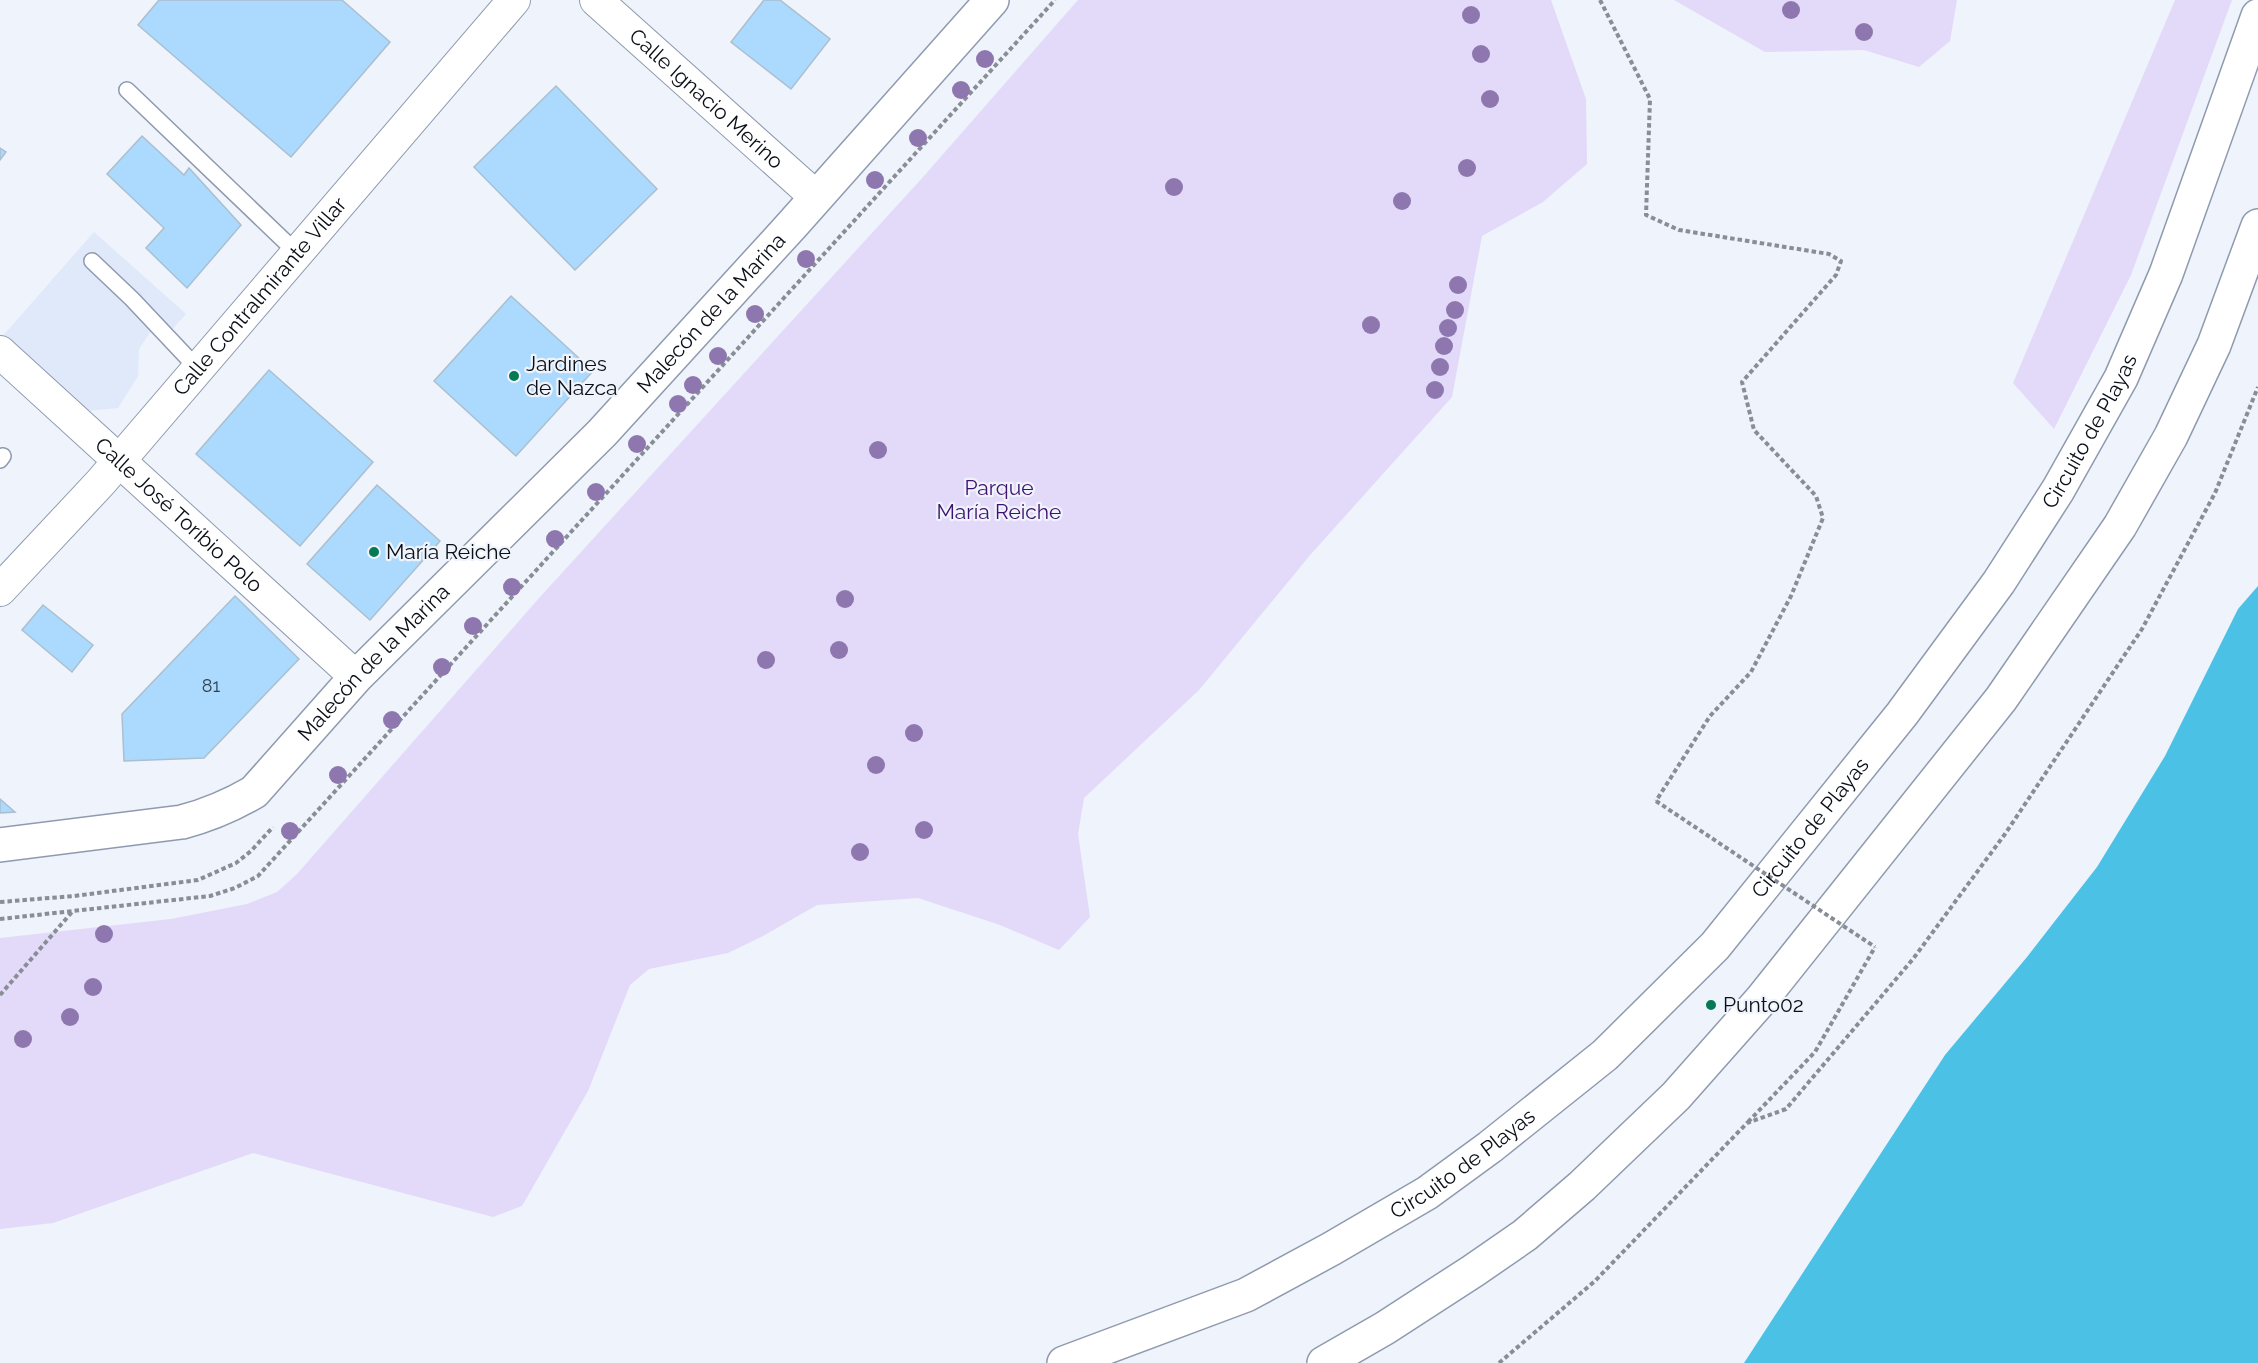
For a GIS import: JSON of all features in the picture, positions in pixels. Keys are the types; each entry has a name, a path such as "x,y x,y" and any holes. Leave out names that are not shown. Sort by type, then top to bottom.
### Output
{"main road":[{"name":"Malecón de la Marina","path":"0,845 182,822 209,815 254,792 356,677 602,433 992,0"},
{"name":"Circuito de Playas","path":"1064,1363 1246,1295 1331,1249 1426,1192 1490,1147 1605,1055 1715,946 1902,714 1999,582 2058,490 2121,378 2166,274 2258,16"},
{"path":"1324,1363 1395,1322 1525,1234 1582,1186 1676,1096 1761,1000 2001,699 2120,526 2172,436 2209,355 2258,226"}],"street":[{"name":"Calle Contralmirante Villar","path":"1,585 101,482 514,0"},
{"name":"Calle Ignacio Merino","path":"596,0 816,197"},
{"name":"Calle José Toríbio Polo","path":"0,352 356,677"}],"lane":[{"path":"127,90 297,253"},
{"path":"92,261 132,299 198,369"}],"path":[{"path":"1499,1363 1595,1281 1815,1052 1875,947 1656,801 1710,716 1751,672 1791,596 1823,518 1816,496 1754,430 1742,382 1836,275 1841,261 1829,254 1679,230 1646,215 1650,99 1600,0"},
{"path":"1747,1123 1786,1109 1913,959 2005,834 2142,629 2214,493 2258,387"},
{"path":"0,995 72,911"}],"shaded area":[{"path":"94,232 186,314 168,334 151,331 139,349 138,376 118,408 86,411 2,337"}],"green space":[{"name":"Parque María Reiche","path":"1078,0 1551,0 1586,99 1587,164 1543,202 1482,236 1452,397 1311,554 1199,690 1084,798 1078,834 1090,917 1059,950 1000,925 918,898 817,905 728,953 649,969 630,985 588,1091 522,1206 493,1217 253,1153 53,1223 0,1229 0,938 171,919 247,904 277,892 297,874 540,597 924,176"},
{"path":"1674,0 1957,0 1950,41 1919,67 1864,50 1765,52"},
{"path":"2175,0 2232,0 2131,275 2054,429 2013,383"}],"water":[{"path":"2258,586 2258,1363 1744,1363 1945,1055 2027,957 2097,867 2165,756 2238,609"}],"building":[{"path":"159,0 342,0 390,42 291,157 138,25"},
{"path":"764,0 780,0 830,39 791,89 731,42"},
{"path":"556,86 657,189 575,270 474,167"},
{"path":"142,136 184,175 189,168 241,225 187,288 146,248 164,228 107,174"},
{"path":"0,148 6,152 0,160"},
{"name":"Jardines de Nazca","path":"511,296 593,371 516,456 434,381"},
{"path":"269,370 373,462 300,546 196,454"},
{"name":"María Reiche","path":"377,485 440,541 370,620 307,564"},
{"path":"235,596 299,659 204,758 124,761 122,714"},
{"path":"43,605 93,645 72,672 22,630"},
{"path":"0,799 15,812 0,813"}],"place":[{"name":"Jardines de Nazca","path":"514,376"},
{"name":"María Reiche","path":"374,552"},
{"name":"Punto02","path":"1711,1005"}]}
